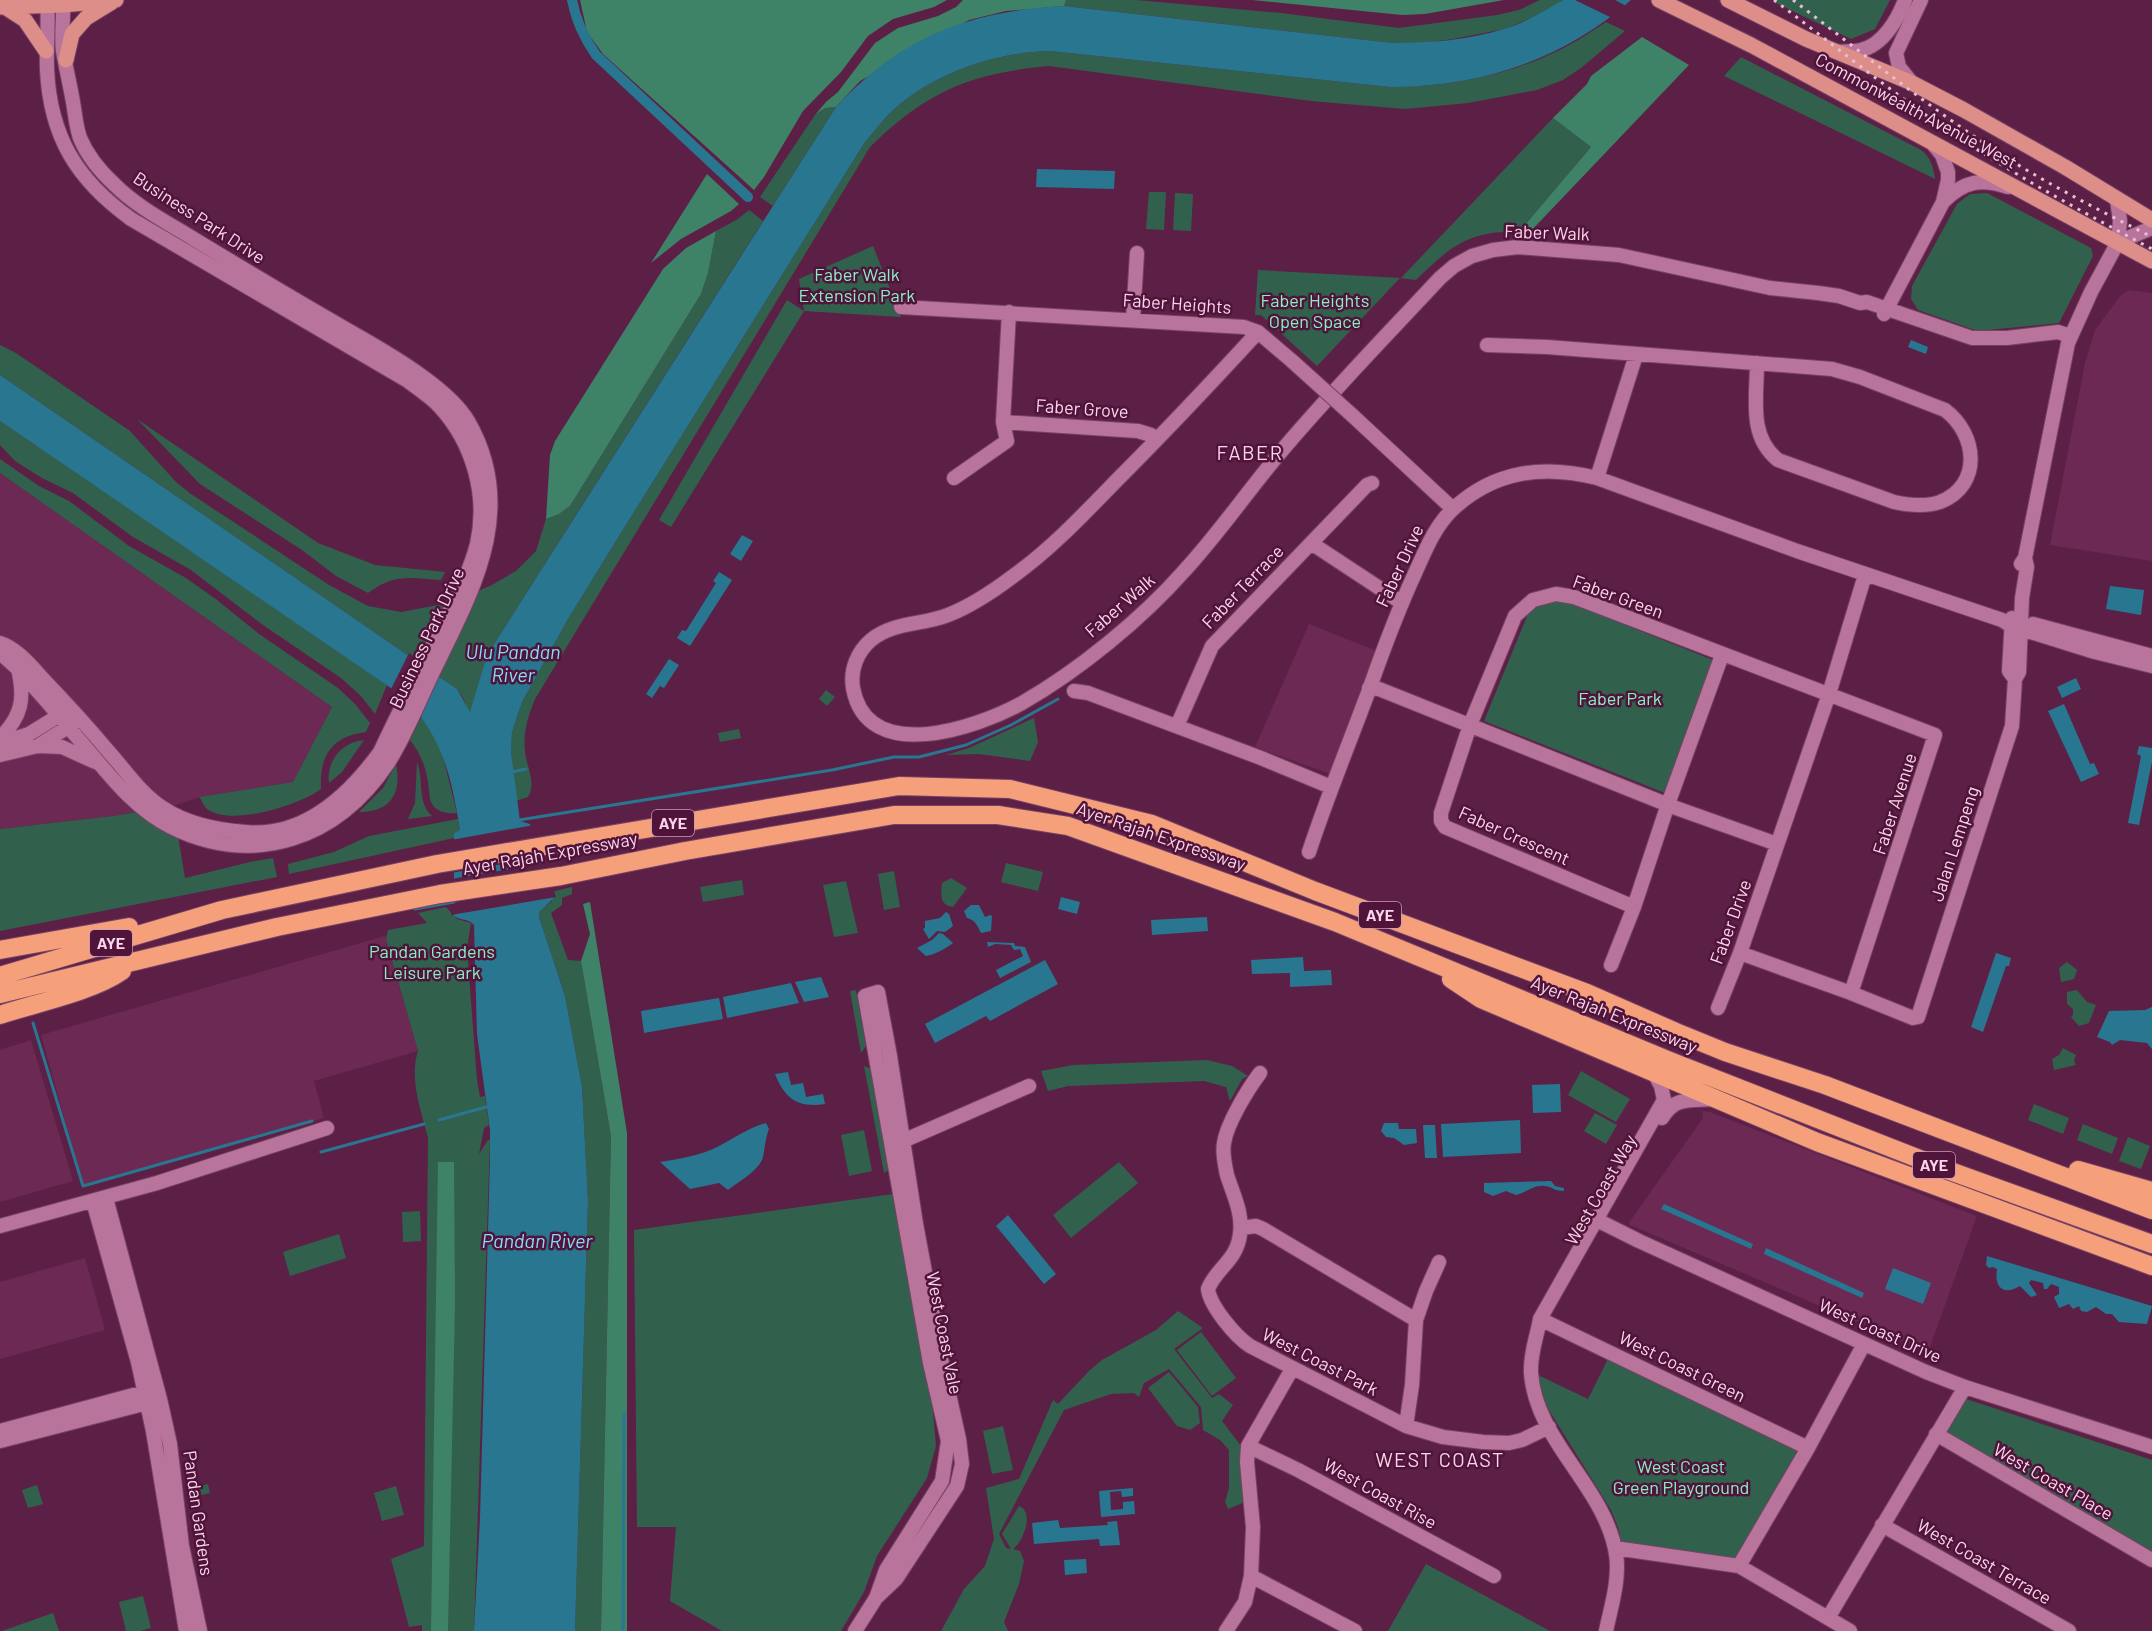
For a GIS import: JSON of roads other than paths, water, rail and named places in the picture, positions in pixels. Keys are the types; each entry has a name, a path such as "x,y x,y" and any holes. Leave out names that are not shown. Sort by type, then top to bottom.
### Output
{"highway":[{"name":"Ayer Rajah Expressway","path":"0,975 222,910 437,864 899,786 1010,789 1152,824 1315,891 1587,993 1725,1052 1825,1085 2152,1210"},
{"name":"Ayer Rajah Expressway","path":"0,994 83,972 297,922 440,894 561,876 696,849 894,815 998,815 1068,826 1335,922 1670,1061 1939,1167 2152,1244"},
{"path":"0,950 222,910"},
{"path":"1414,955 1481,999 1714,1099 1860,1159 2152,1266"},
{"path":"0,1015 111,978 133,962"},
{"path":"2055,1172 2082,1170 2152,1191"}],"main road":[{"path":"2,7 115,0"},
{"path":"66,60 72,34 86,18 115,0"},
{"name":"Commonwealth Avenue West","path":"1659,0 1751,45 2152,261"},
{"name":"Commonwealth Avenue West","path":"1728,0 1837,52 1912,83 2055,161 2152,220"},
{"path":"2,7 25,20 46,51"}],"street":[{"path":"1837,52 1863,50 1878,42 1888,31 1905,0"},
{"path":"1912,83 1899,67 1896,53 1921,0"},
{"name":"Business Park Drive","path":"55,2 46,51 54,116 61,137 81,173 102,197 131,219 408,381 438,405 454,424 481,473 477,544 463,584 380,752 363,776 347,792 336,802 313,816 292,826 255,833 227,831 193,823 164,808 148,796 81,719 64,712"},
{"name":"Business Park Drive","path":"55,2 80,137 92,158 116,186 155,215 380,349 438,388 467,418 481,473 490,532 477,579 389,761 361,796 345,811 321,827 301,836 285,842 258,846 220,843 190,835 169,825 130,798 68,726 64,712"},
{"path":"1886,311 1943,202 1948,180 1942,154 1924,137"},
{"path":"1943,202 1955,190 1966,184 1978,182 2003,185 2024,192"},
{"name":"Jalan Lempeng","path":"1851,993 1913,1018 1918,1017 2012,726 2015,679 2019,672 2013,623 2026,567 2025,558 2069,339 2118,242 2120,221 2117,200"},
{"path":"2118,242 2152,228"},
{"name":"Faber Walk","path":"1258,332 1084,514 1013,577 974,602 946,615 882,632 863,647 854,665 852,683 855,697 872,723 901,734 923,734 970,725 1020,704 1105,645 1185,571 1280,452 1440,278 1454,266 1472,256 1493,250 1518,247 1592,252 1637,258 1770,288 1839,296 1860,303 1867,302 1886,311 1982,339 2058,332 2069,339"},
{"path":"1133,319 1137,253"},
{"name":"Faber Heights","path":"901,307 1228,325 1258,332 1293,361 1453,509"},
{"path":"954,478 1006,443 1003,422 1009,312"},
{"path":"1487,345 1547,347 1636,355 1757,363 1832,369 1860,377 1945,410 1956,418 1968,439 1971,464 1967,476 1953,494 1940,502 1909,505 1894,502 1778,460 1769,453 1759,437 1757,363"},
{"path":"1597,478 1636,355"},
{"name":"Faber Grove","path":"1003,422 1138,431 1151,435 1156,441"},
{"name":"Faber Drive","path":"1309,852 1369,688 1429,542 1439,525 1453,509 1496,481 1533,471 1550,470 1597,478 1865,575 1881,578 2013,623"},
{"name":"Faber Terrace","path":"1177,726 1212,646 1367,485 1372,483"},
{"name":"Faber Terrace","path":"1311,543 1402,603"},
{"name":"Faber Drive","path":"1718,1008 1740,953 1829,694 1865,575"},
{"name":"Faber Green","path":"1470,725 1515,615 1533,600 1556,594 1574,597 1829,694"},
{"path":"2013,623 2152,656"},
{"path":"2013,623 2095,652 2152,666"},
{"path":"0,643 8,645 30,666 64,712"},
{"path":"0,653 64,712"},
{"path":"1611,965 1634,907 1668,804 1722,655"},
{"path":"0,738 13,725 21,703 18,669"},
{"path":"1369,688 1379,689 1668,804 1777,844"},
{"path":"1074,691 1088,693 1177,726 1331,787"},
{"name":"Faber Avenue","path":"1829,694 1936,737 1851,993"},
{"path":"0,743 29,734 64,712"},
{"path":"38,746 81,719"},
{"name":"Faber Crescent","path":"1470,725 1441,813 1441,821 1445,828 1634,907"},
{"path":"0,755 38,746 62,747 86,756 102,766"},
{"path":"1740,953 1851,993"},
{"name":"West Coast Vale","path":"855,1631 876,1598 886,1570 942,1481 948,1441 930,1364 884,1057"},
{"name":"West Coast Way","path":"1601,1221 1664,1100 1664,1092 1653,1071"},
{"name":"West Coast Park","path":"1260,1073 1233,1119 1223,1146 1227,1174 1238,1208 1240,1235 1233,1256 1210,1283 1208,1289 1209,1296 1243,1341 1292,1369 1406,1426 1443,1437 1495,1443 1522,1440 1549,1427"},
{"path":"897,1143 1029,1086"},
{"name":"West Coast Way","path":"1606,1631 1617,1567 1615,1548 1596,1503 1538,1405 1532,1374 1533,1348 1542,1323 1668,1108 1681,1102 1714,1099"},
{"path":"0,1226 99,1200 327,1128"},
{"name":"Pandan Gardens","path":"99,1200 138,1362 170,1444 182,1546 200,1631"},
{"name":"Pandan Gardens","path":"99,1200 152,1396 153,1431 186,1631"},
{"name":"West Coast Drive","path":"1601,1221 1911,1366 1965,1387 2152,1447"},
{"path":"1240,1228 1256,1226 1263,1229 1416,1320"},
{"path":"1406,1426 1412,1385 1416,1320 1439,1262"},
{"name":"West Coast Green","path":"1542,1323 1808,1448"},
{"path":"1738,1566 1808,1448 1864,1344"},
{"path":"0,1441 120,1404 135,1383 138,1362"},
{"path":"1226,1631 1245,1602 1251,1576 1253,1527 1247,1462 1248,1446 1292,1369"},
{"path":"1828,1618 1965,1387"},
{"path":"0,1431 152,1396"},
{"path":"120,1404 141,1415 153,1431"},
{"name":"West Coast Place","path":"1936,1434 2152,1560"},
{"name":"West Coast Rise","path":"1248,1446 1298,1470 1494,1576"},
{"name":"West Coast Terrace","path":"1882,1525 2068,1631"},
{"path":"1615,1548 1738,1566 1850,1631"},
{"path":"1251,1576 1355,1631"}],"water":[{"name":"Pandan River","path":"1563,0 1631,0 1605,21 1549,54 1488,75 1424,86 1390,87 1050,51 1006,56 962,69 921,89 886,117 865,142 568,619 522,702 512,732 511,752 520,821 530,824 553,899 539,912 539,917 565,996 582,1087 588,1200 575,1631 474,1631 480,1518 490,1130 477,1034 474,925 454,916 454,833 460,830 449,775 443,758 428,727 404,697 0,421 0,375 457,689 470,712 487,655 836,107 861,82 912,45 968,21 1030,9 1064,6 1407,43 1449,40 1490,33 1519,23"},
{"path":"1037,169 1115,171 1114,189 1036,187"},
{"path":"1911,340 1928,347 1926,354 1908,347"},
{"path":"742,535 753,541 741,561 730,554"},
{"path":"719,572 732,580 690,646 677,638 682,630 686,631 716,583 713,581"},
{"path":"2110,586 2144,590 2141,615 2106,609"},
{"path":"669,659 679,665 664,688 660,686 652,698 646,694"},
{"path":"2076,678 2081,689 2062,698 2057,687"},
{"path":"2064,704 2090,764 2094,763 2099,774 2081,782 2048,711"},
{"path":"2139,746 2152,748 2152,762 2139,825 2128,823 2141,756 2137,754"},
{"path":"1061,897 1080,902 1077,914 1058,909"},
{"path":"971,905 979,905 985,917 992,916 991,931 981,933 977,925 967,918 964,911"},
{"path":"946,912 953,926 945,932 937,931 929,939 923,929 925,921 940,918"},
{"path":"1207,917 1208,931 1152,935 1151,920"},
{"path":"939,933 953,943 926,956 917,948 932,940"},
{"path":"987,942 1014,943 1015,946 1025,947 1031,962 1000,978 996,970 1023,956 1020,949 1014,950 1011,945 995,944 988,947"},
{"path":"1996,953 2011,958 2009,966 2006,966 1983,1032 1971,1027"},
{"path":"1303,957 1304,971 1331,970 1332,985 1290,987 1290,973 1252,974 1251,960"},
{"path":"1045,960 1058,984 990,1021 986,1016 935,1043 925,1024"},
{"path":"821,977 829,997 804,1002 795,982"},
{"path":"791,983 799,1003 727,1018 723,997"},
{"path":"719,998 723,1019 644,1033 641,1011"},
{"path":"2152,1007 2152,1049 2147,1043 2120,1040 2112,1045 2097,1037 2109,1011 2145,1010"},
{"path":"788,1072 791,1085 803,1083 806,1097 823,1094 825,1104 807,1105 788,1096 775,1074"},
{"path":"1560,1084 1561,1112 1533,1113 1532,1085"},
{"path":"1520,1120 1521,1153 1443,1157 1441,1124"},
{"path":"766,1123 769,1129 761,1162 758,1167 728,1190 719,1183 690,1189 660,1162 705,1152"},
{"path":"1384,1123 1398,1123 1399,1129 1416,1129 1417,1143 1404,1145 1394,1138 1386,1137 1381,1131"},
{"path":"1423,1125 1435,1125 1437,1158 1425,1158"},
{"path":"1551,1181 1555,1186 1564,1188 1564,1191 1541,1186 1516,1195 1506,1191 1493,1196 1484,1192 1484,1183"},
{"path":"1664,1204 1753,1244 1751,1249 1661,1209"},
{"path":"1008,1215 1056,1274 1044,1284 996,1226"},
{"path":"1766,1248 1864,1293 1862,1298 1764,1254"},
{"path":"1987,1256 2152,1306 2147,1324 2119,1322 2112,1314 2106,1314 2096,1307 2087,1312 2081,1311 2079,1306 2073,1309 2069,1304 2059,1308 2054,1297 2059,1294 2059,1287 2051,1284 2044,1289 2043,1283 2031,1280 2029,1283 2037,1295 2031,1297 2020,1286 2004,1290 1998,1285 1997,1269 1986,1265"},
{"path":"1893,1268 1931,1283 1923,1304 1885,1289"},
{"path":"1133,1488 1133,1496 1122,1497 1121,1491 1110,1492 1111,1510 1123,1509 1123,1502 1134,1501 1135,1514 1101,1517 1099,1491"},
{"path":"1058,1520 1060,1528 1108,1525 1107,1522 1117,1521 1120,1545 1100,1546 1099,1539 1034,1544 1032,1523"},
{"path":"1086,1559 1087,1573 1065,1575 1064,1560"}],"waterway":[{"path":"572,0 581,29 596,55 748,197"},
{"path":"519,820 832,770 894,757 919,757 966,745 1011,725 1058,699"},
{"path":"512,772 526,769"},
{"path":"415,909 454,902"},
{"path":"33,1023 83,1186 312,1121"},
{"path":"439,1120 486,1107"},
{"path":"321,1152 424,1124"},
{"path":"623,1631 624,1414"}],"railway":[{"path":"1774,0 1954,135 2044,190 2152,249"},
{"path":"1793,0 1911,91 1984,143 2045,181 2152,237"}],"district":[{"name":"FABER","path":"1250,453"},
{"name":"WEST COAST","path":"1440,1460"}],"park label":[{"name":"Faber Walk Extension Park","path":"857,285"},
{"name":"Faber Heights Open Space","path":"1315,311"},
{"name":"Faber Park","path":"1620,699"},
{"name":"Pandan Gardens Leisure Park","path":"432,962"},
{"name":"West Coast Green Playground","path":"1681,1477"}],"water label":[{"name":"Ulu Pandan River","path":"513,664"}]}
